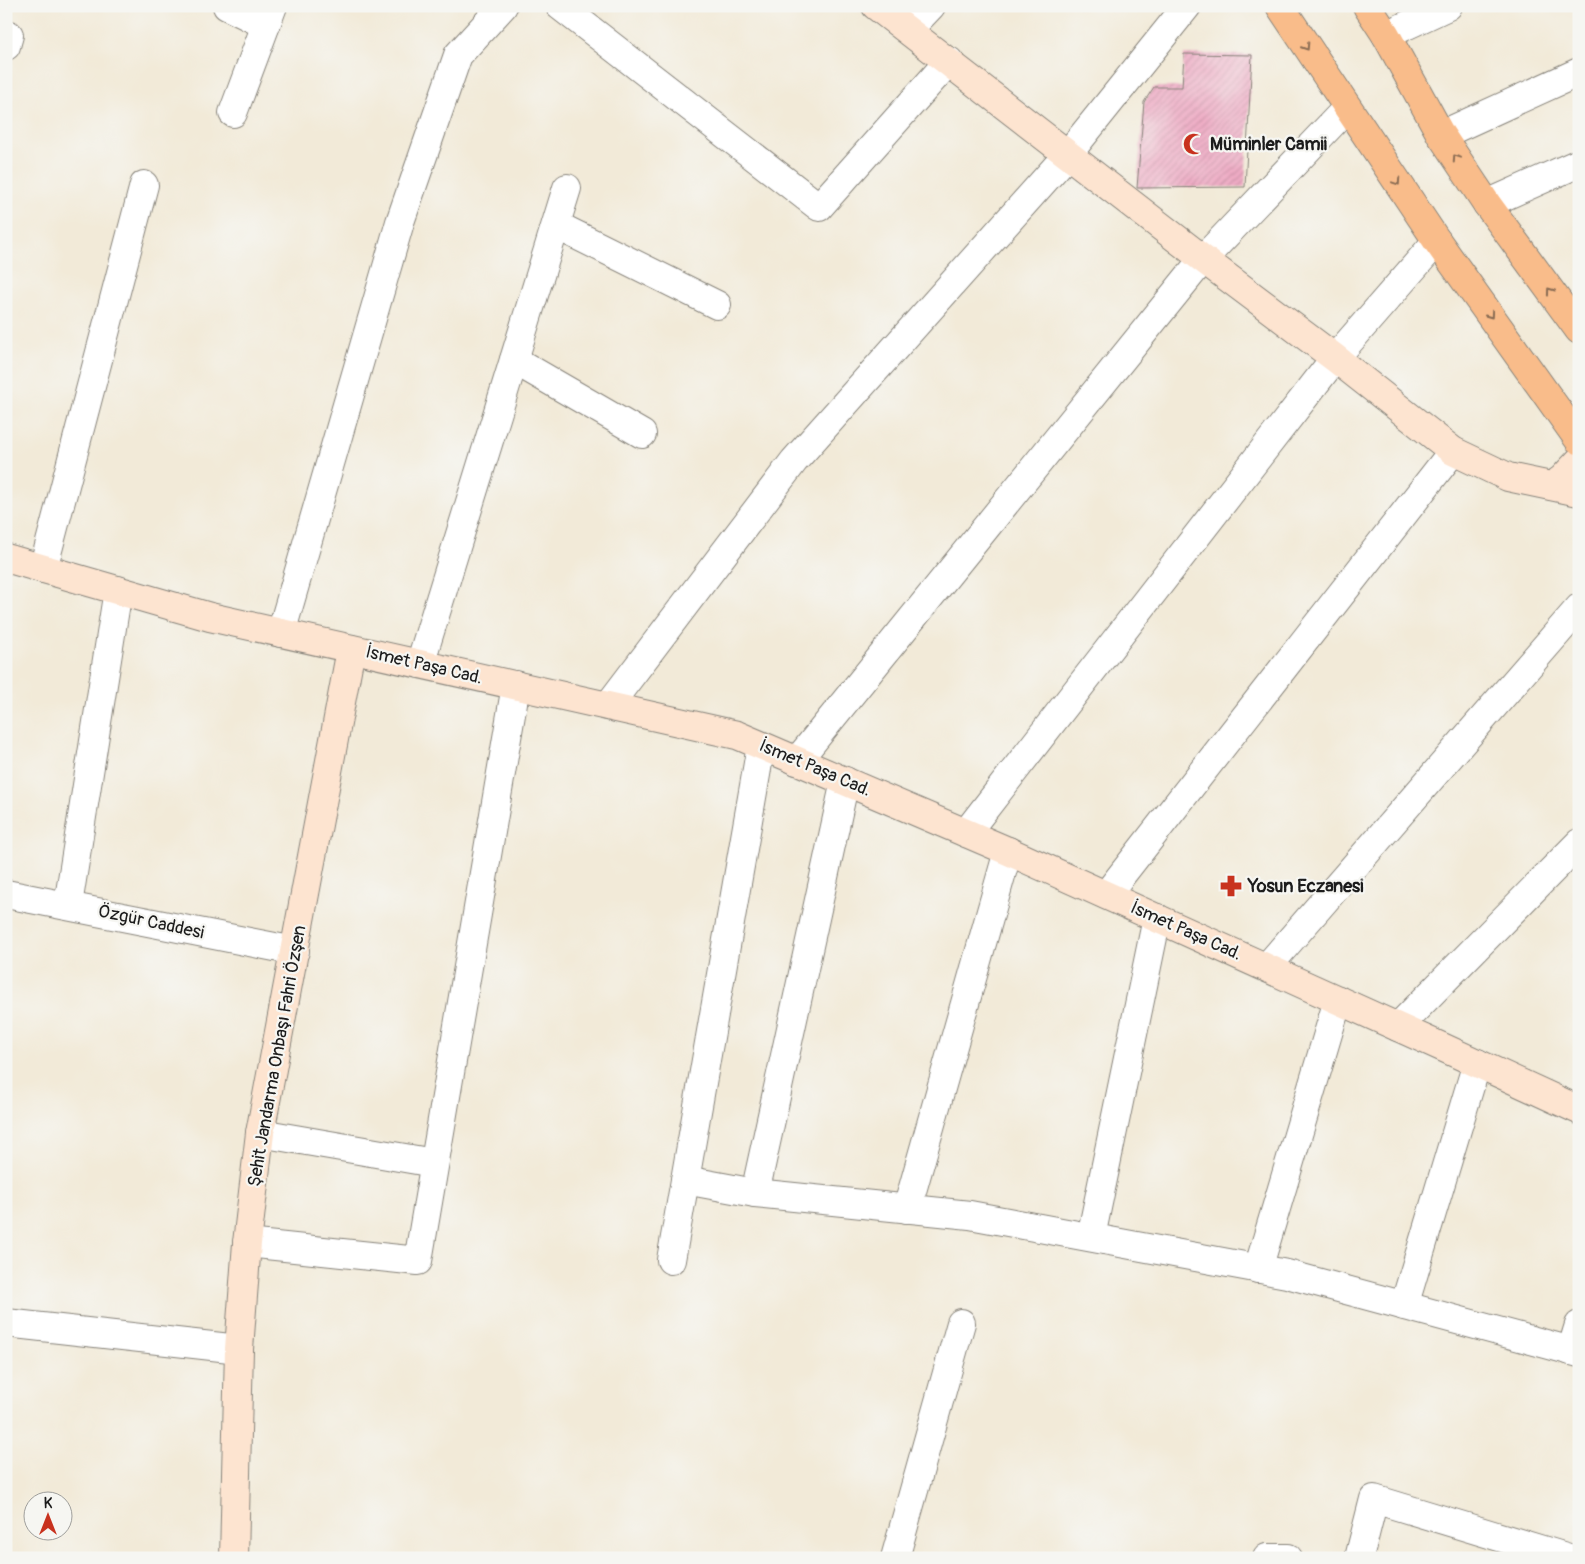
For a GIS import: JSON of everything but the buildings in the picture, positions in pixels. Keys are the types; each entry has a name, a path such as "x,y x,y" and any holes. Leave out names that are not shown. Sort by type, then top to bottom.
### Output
{"main road":[{"path":"876,6 950,61 1452,451 1508,477 1579,492"},
{"path":"1280,6 1438,241 1579,440"},
{"path":"1367,6 1386,35 1441,135 1487,204 1574,316"},
{"path":"1552,486 1579,461"},
{"name":"İsmet Paşa Cad.","path":"7,560 210,617 737,735 1008,851 1579,1110"},
{"name":"Şehit Jandarma Onbaşı Fahri Özşen","path":"234,1558 239,1349 247,1244 260,1133 352,649"}],"street":[{"path":"227,6 270,16 233,113"},
{"path":"281,633 400,222 458,55 504,6"},
{"path":"560,6 820,208 950,61"},
{"path":"908,30 931,6"},
{"path":"608,706 794,461 1068,154 1187,6"},
{"path":"1386,35 1448,6"},
{"path":"1441,135 1579,72"},
{"path":"797,761 1203,259 1347,108"},
{"path":"1487,204 1579,163"},
{"path":"43,569 144,185"},
{"path":"420,664 567,188"},
{"path":"556,225 717,305"},
{"path":"966,833 1334,358 1438,241"},
{"path":"514,360 642,434"},
{"path":"1106,895 1452,451"},
{"path":"68,905 118,590"},
{"path":"1267,968 1579,608"},
{"path":"247,1244 418,1261 516,685"},
{"path":"671,1260 761,746"},
{"path":"755,1193 845,781"},
{"path":"1398,1027 1579,843"},
{"path":"907,1209 1008,851"},
{"name":"Özgür Caddesi","path":"6,894 295,951"},
{"path":"1090,1237 1157,918"},
{"path":"1258,1269 1338,1000"},
{"path":"1404,1306 1477,1063"},
{"path":"260,1133 434,1163"},
{"path":"685,1180 755,1193 970,1215 1287,1274 1575,1352 1579,1325"},
{"path":"6,1323 239,1349"},
{"path":"895,1558 961,1323"},
{"path":"1359,1558 1374,1499 1569,1558"},
{"path":"1267,1558 1288,1558"}],"place":[{"name":"Müminler Camii","path":"1194,144"},
{"name":"Yosun Eczanesi","path":"1231,886"}]}
